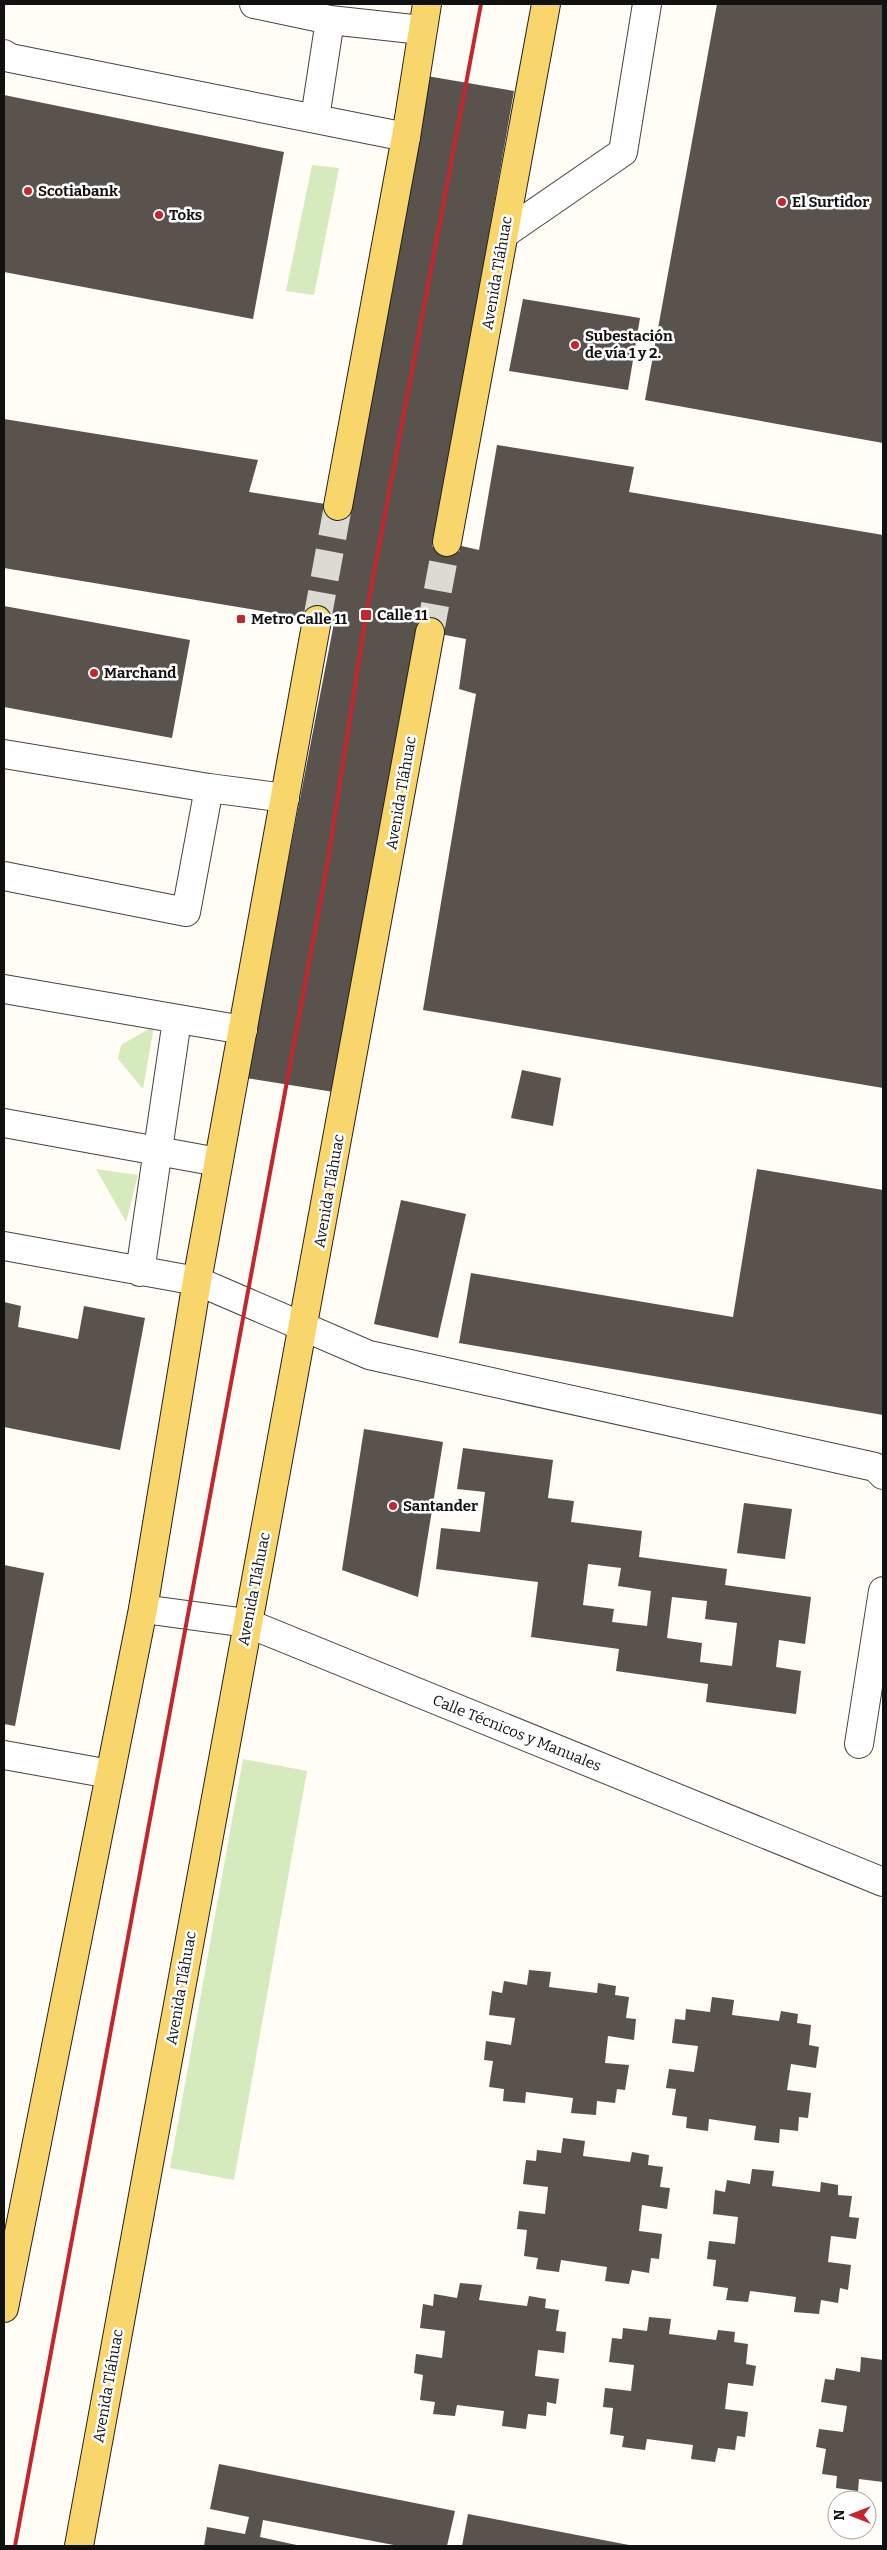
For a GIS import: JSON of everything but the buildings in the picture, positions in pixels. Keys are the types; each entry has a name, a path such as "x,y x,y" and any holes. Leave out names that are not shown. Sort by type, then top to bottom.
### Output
{"main road":[{"path":"338,506 406,137 427,4"},
{"name":"Avenida Tláhuac","path":"447,542 546,4"},
{"path":"4,2305 143,1609 218,1162 318,620"},
{"name":"Avenida Tláhuac","path":"78,2546 247,1623 304,1328 430,632"}],"street":[{"path":"254,4 330,20 422,30"},
{"path":"504,234 623,152 646,4"},
{"path":"315,118 330,20"},
{"path":"4,54 10,58 406,137"},
{"path":"4,754 209,788 285,798"},
{"path":"4,876 186,912 209,788"},
{"path":"4,989 243,1030"},
{"path":"140,1272 177,1020"},
{"path":"4,1123 218,1162"},
{"path":"4,1246 197,1282 369,1355 875,1467 883,1476"},
{"path":"859,1744 880,1626 883,1591"},
{"name":"Calle Técnicos y Manuales","path":"143,1609 247,1623 883,1882"},
{"path":"4,1755 110,1774"}],"green space":[{"path":"312,165 339,168 314,295 286,291"},
{"path":"154,1026 143,1089 118,1059 121,1045"},
{"path":"96,1169 138,1175 126,1222"},
{"path":"243,1759 307,1771 234,2180 170,2168"}],"tunnel":[{"path":"317,620 338,506"},
{"path":"430,632 447,542"}],"railway":[{"path":"15,2546 327,866 366,615 481,4"}],"place":[{"name":"Scotiabank","path":"28,191"},
{"name":"El Surtidor","path":"782,202"},
{"name":"Toks","path":"159,215"},
{"name":"Subestación de vía 1 y 2.","path":"575,345"},
{"name":"Calle 11","path":"366,615"},
{"name":"Metro Calle 11","path":"241,619"},
{"name":"Marchand","path":"94,673"},
{"name":"Santander","path":"393,1506"}]}
